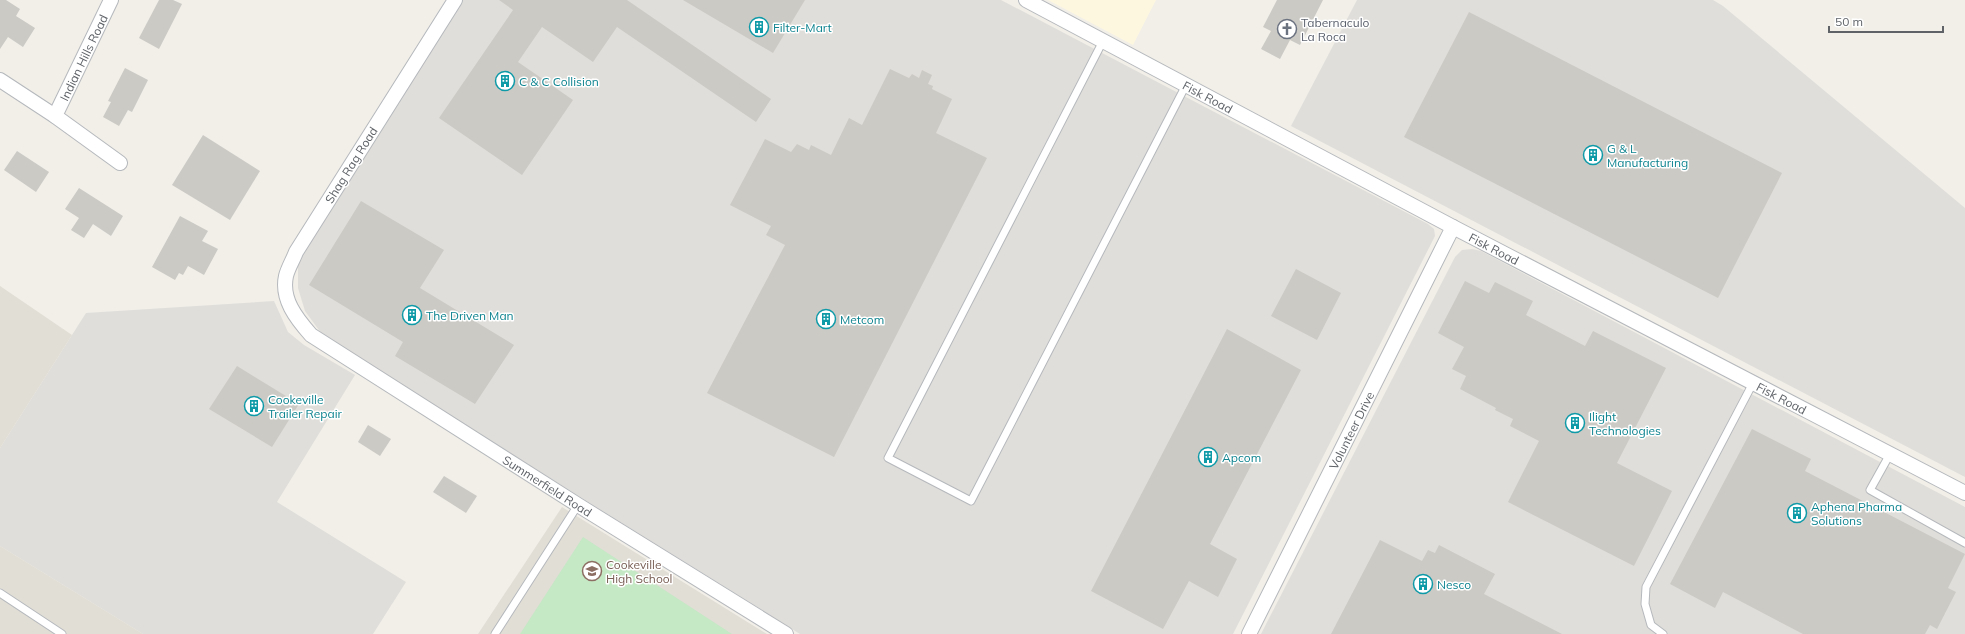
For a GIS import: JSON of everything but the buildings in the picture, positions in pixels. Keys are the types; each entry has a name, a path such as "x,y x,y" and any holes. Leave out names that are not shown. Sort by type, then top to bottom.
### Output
{"street":[{"name":"Indian Hills Road","path":"55,116 111,0"},
{"name":"Shag Rag Road","path":"311,334 295,317 286,296 286,276 296,252 455,0"},
{"name":"Fisk Road","path":"1026,0 1453,226 1965,493"},
{"name":"Indian Hills Road","path":"0,80 55,116 120,162"},
{"name":"Volunteer Drive","path":"1249,634 1453,226"},
{"name":"Summerfield Road","path":"311,334 578,505 786,634"}],"lane":[{"path":"1103,41 888,458 971,501 1186,85"},
{"path":"1663,634 1651,625 1645,604 1646,586 1753,383"},
{"path":"1890,454 1870,490 1965,543"},
{"path":"495,634 578,505"},
{"path":"0,593 62,634"}],"shaded area":[{"path":"462,0 1001,0 1428,224 1434,229 1435,236 1233,634 800,634 324,337 305,311 298,288 298,265 301,256"},
{"path":"1048,0 1156,0 1133,45"},
{"path":"1357,0 1713,0 1723,6 1965,208 1965,477 1291,126"},
{"path":"1472,249 1481,251 1965,507 1965,634 1261,634 1455,257 1462,250"},
{"path":"0,286 72,335 0,448"},
{"path":"274,301 288,332 304,345 355,375 277,502 406,582 373,634 143,634 0,546 0,448 86,313"},
{"name":"Cookeville High School","path":"562,507 767,634 478,634"},
{"path":"0,546 143,634 0,634"}],"green space":[{"path":"583,537 732,634 520,634"}],"place":[{"name":"Filter-Mart","path":"759,27"},
{"name":"Tabernaculo La Roca","path":"1287,29"},
{"name":"C & C Collision","path":"505,81"},
{"name":"G & L Manufacturing","path":"1593,155"},
{"name":"The Driven Man","path":"412,315"},
{"name":"Metcom","path":"826,319"},
{"name":"Cookeville Trailer Repair","path":"254,406"},
{"name":"Ilight Technologies","path":"1575,423"},
{"name":"Apcom","path":"1208,457"},
{"name":"Aphena Pharma Solutions","path":"1797,513"},
{"name":"Cookeville High School","path":"592,571"},
{"name":"Nesco","path":"1423,584"}]}
